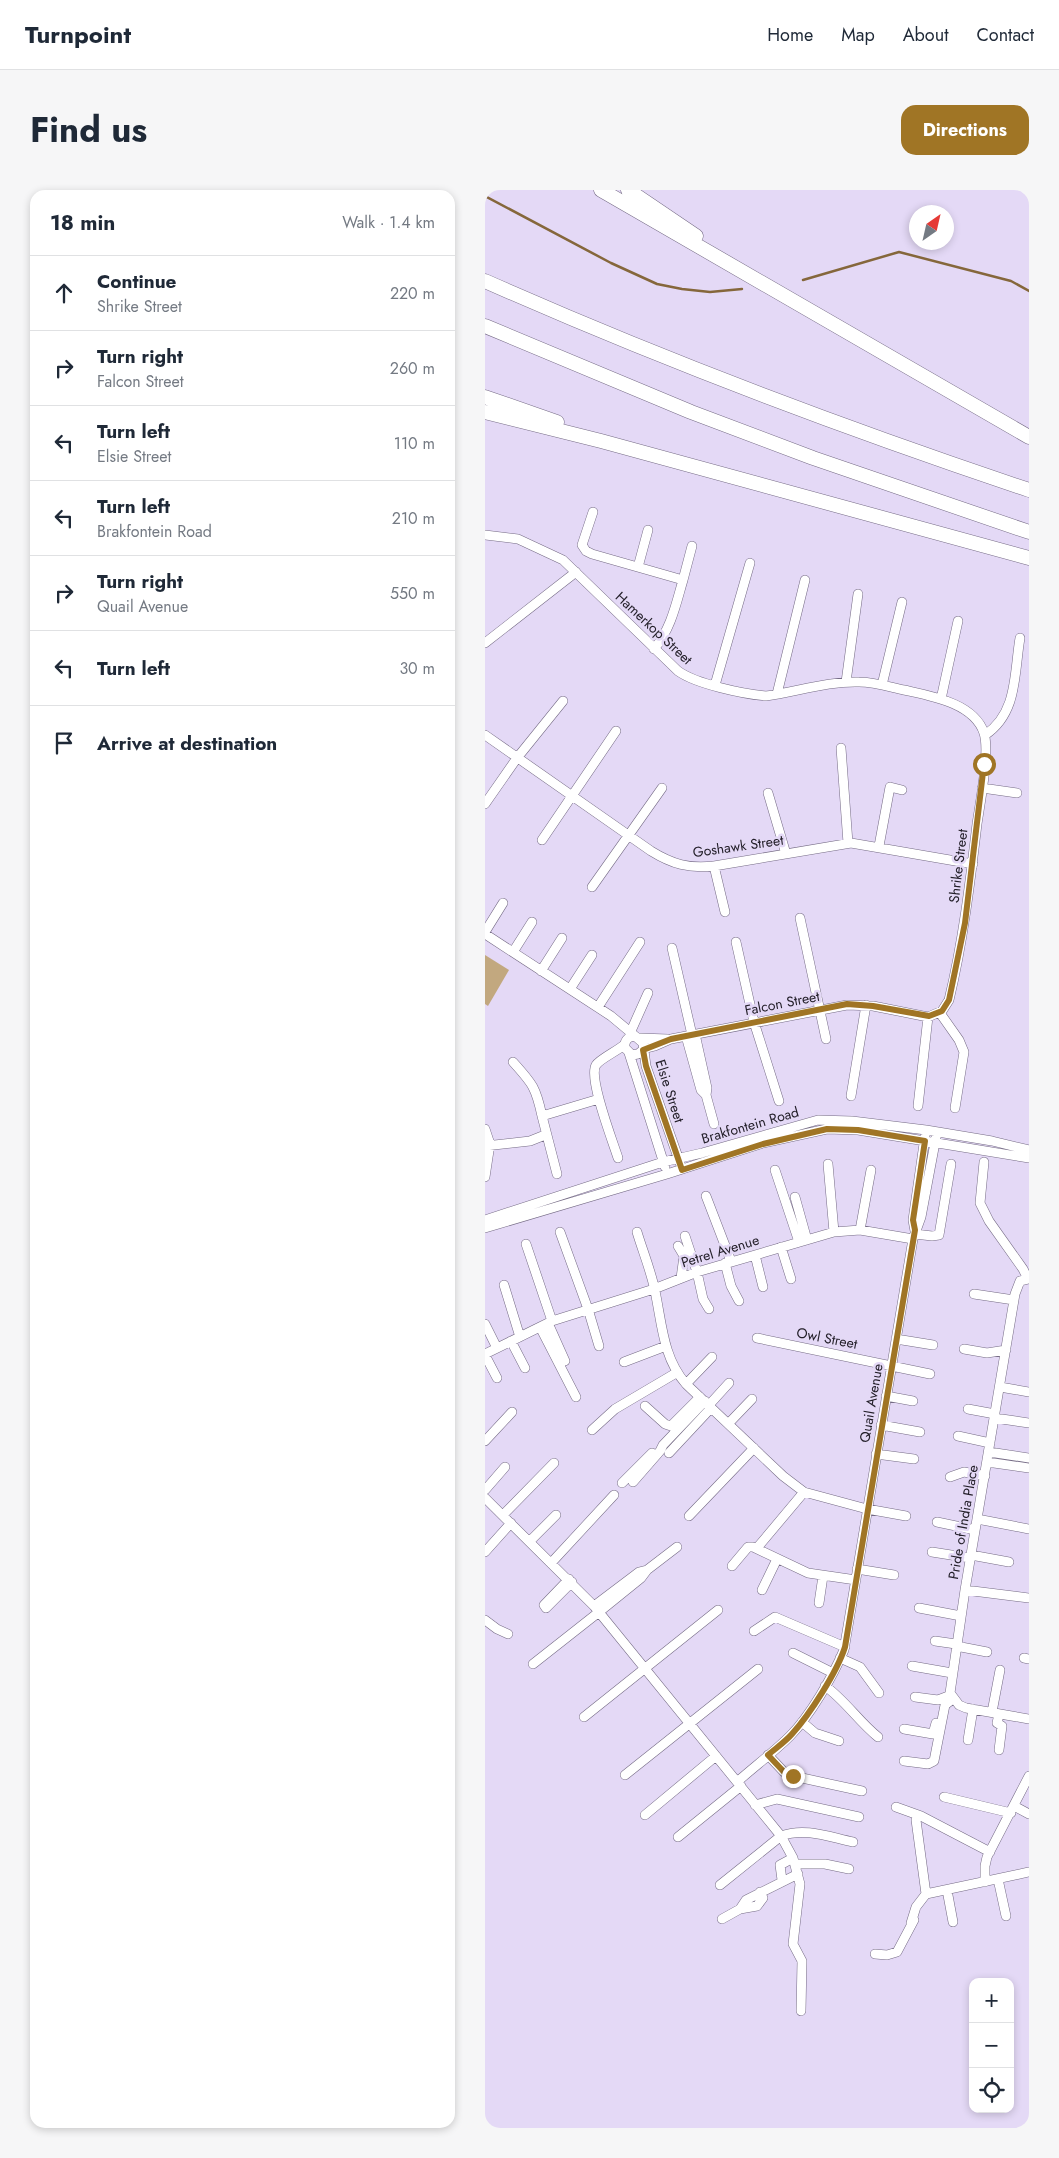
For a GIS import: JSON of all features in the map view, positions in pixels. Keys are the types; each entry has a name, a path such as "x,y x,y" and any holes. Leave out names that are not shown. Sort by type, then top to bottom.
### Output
{"highway":[{"path":"601,190 1029,437"},
{"path":"629,190 668,218 754,272 759,280"},
{"path":"485,281 679,364 920,453 1029,490"},
{"path":"485,326 691,412 813,458 1029,532"},
{"path":"485,397 580,430 601,441"},
{"path":"485,412 601,441 1029,558"}],"street":[{"path":"593,512 582,540 583,549 592,554 683,580"},
{"path":"638,567 648,530"},
{"name":"Hamerkop Street","path":"485,535 510,537 554,555 576,572 684,676 754,695 777,694 845,682 882,685 941,698 967,712 978,723 985,735"},
{"path":"654,649 664,637 669,626 693,546"},
{"path":"715,685 750,564"},
{"path":"485,643 576,572"},
{"path":"777,694 805,580"},
{"path":"845,682 858,594"},
{"path":"882,685 902,602"},
{"path":"941,698 958,621"},
{"path":"985,735 996,728 1011,701 1020,638"},
{"path":"485,804 517,758 563,701"},
{"path":"543,840 616,730"},
{"name":"Goshawk Street","path":"485,735 627,834 670,862 687,867 714,866 848,843 879,846 973,864"},
{"name":"Shrike Street","path":"940,1013 947,1006 952,991 965,923 982,788 985,735"},
{"path":"841,748 848,843"},
{"path":"879,846 889,787 902,790"},
{"path":"592,887 627,834 662,788"},
{"path":"982,788 1017,793"},
{"path":"768,793 786,854"},
{"path":"714,866 725,912"},
{"path":"503,903 485,933 596,1006 643,1042 643,1049 638,1054 626,1048"},
{"path":"800,918 826,1039"},
{"path":"513,952 532,922"},
{"path":"541,971 563,938"},
{"path":"596,1006 640,942"},
{"path":"736,942 754,1022 779,1101"},
{"path":"673,948 691,1035 707,1088 706,1095 714,1124"},
{"path":"596,1006 630,949"},
{"path":"570,989 592,955"},
{"path":"635,1035 647,993"},
{"name":"Falcon Street","path":"643,1049 671,1039 847,1004 866,1005 929,1016"},
{"path":"851,1096 866,1005"},
{"path":"918,1106 929,1016 940,1013 959,1040 964,1052 955,1108"},
{"path":"622,1025 626,1048"},
{"path":"618,1158 599,1099 595,1066 601,1060 626,1048 629,1037 635,1035"},
{"name":"Falcon Street","path":"635,1035 671,1039"},
{"name":"Elsie Street","path":"626,1048 667,1174"},
{"name":"Elsie Street","path":"643,1049 646,1066 682,1170"},
{"path":"513,1062 536,1090 545,1135 557,1174"},
{"path":"542,1116 599,1099"},
{"name":"Brakfontein Road","path":"485,1220 663,1162 818,1120 852,1121 926,1130 1029,1150"},
{"path":"485,1129 487,1145 485,1177"},
{"name":"Brakfontein Road","path":"485,1228 763,1144 827,1129 858,1130 1029,1158"},
{"name":"Quail Avenue","path":"678,1837 739,1784 791,1735 802,1722 833,1673 845,1647 914,1234 921,1217 926,1130"},
{"name":"Quail Avenue","path":"922,1193 937,1132"},
{"path":"487,1145 530,1141 545,1135"},
{"path":"984,1162 980,1203 989,1221 1029,1279"},
{"path":"828,1164 834,1232"},
{"name":"Petrel Avenue","path":"489,1351 550,1322 655,1289 728,1262 834,1232 860,1230 933,1236 939,1234 951,1164"},
{"path":"775,1170 803,1241"},
{"path":"860,1230 871,1170"},
{"path":"784,1182 803,1241"},
{"path":"706,1196 728,1262 731,1286 739,1301"},
{"path":"795,1197 803,1241"},
{"path":"560,1232 588,1309 599,1346"},
{"path":"637,1232 655,1289 666,1346 676,1373 728,1424 804,1492 867,1509 906,1516"},
{"path":"685,1236 703,1298 709,1308"},
{"path":"526,1244 550,1322 565,1361"},
{"path":"678,1246 685,1256 681,1278"},
{"path":"781,1247 791,1279"},
{"path":"755,1255 763,1287"},
{"name":"Pride of India Place","path":"952,1697 952,1673 956,1645 1014,1300 1019,1284 1022,1280 1029,1279"},
{"path":"504,1285 520,1337"},
{"path":"974,1294 1014,1300"},
{"path":"485,1324 489,1351"},
{"path":"539,1327 576,1397"},
{"path":"485,1336 497,1378"},
{"name":"Owl Street","path":"757,1338 930,1374"},
{"path":"896,1338 933,1345"},
{"path":"511,1341 525,1368"},
{"path":"624,1362 666,1346"},
{"path":"964,1349 987,1353 1006,1350"},
{"path":"687,1384 712,1357"},
{"path":"592,1430 615,1409 676,1373"},
{"path":"622,1483 654,1450 663,1445 729,1383"},
{"path":"1000,1387 1029,1392"},
{"path":"886,1396 913,1401"},
{"path":"728,1424 752,1399"},
{"path":"645,1406 665,1424 671,1426 706,1403"},
{"path":"669,1453 706,1403"},
{"path":"968,1409 1029,1424"},
{"path":"485,1441 512,1412"},
{"path":"881,1425 920,1432"},
{"path":"958,1436 989,1453 1029,1468"},
{"path":"633,1482 663,1445"},
{"path":"689,1516 754,1448"},
{"path":"989,1453 1029,1458"},
{"path":"989,1453 1029,1463"},
{"path":"876,1454 915,1460"},
{"path":"503,1515 555,1463"},
{"path":"485,1490 505,1468"},
{"path":"950,1477 964,1472 985,1476"},
{"path":"757,1548 804,1492"},
{"path":"552,1562 614,1495"},
{"path":"485,1498 552,1562 596,1609 781,1836 794,1861 800,1890 794,1947 802,1961 801,2010"},
{"path":"529,1541 555,1515"},
{"path":"977,1519 1029,1529"},
{"path":"937,1522 975,1530"},
{"path":"485,1552 511,1523"},
{"path":"533,1664 630,1582 639,1572 647,1570 677,1547"},
{"path":"732,1566 748,1548 757,1548 797,1569 842,1574 894,1575"},
{"path":"932,1552 1009,1562"},
{"path":"940,1558 970,1558"},
{"path":"762,1590 777,1559"},
{"path":"819,1572 819,1603"},
{"path":"558,1594 570,1581"},
{"path":"965,1590 1029,1598"},
{"path":"919,1608 961,1616"},
{"path":"584,1717 718,1610"},
{"path":"754,1631 775,1617 845,1647"},
{"path":"485,1620 497,1630 508,1634"},
{"path":"935,1641 987,1652"},
{"path":"793,1653 833,1673"},
{"path":"841,1658 860,1667 879,1693"},
{"path":"912,1666 952,1673"},
{"path":"625,1775 758,1669"},
{"path":"997,1670 993,1712 997,1723 1002,1726 1008,1726 1010,1716"},
{"path":"825,1686 878,1738"},
{"path":"942,1705 914,1699 938,1700 952,1697"},
{"path":"904,1730 933,1734 942,1705 952,1697"},
{"path":"952,1697 959,1705 973,1709 1029,1718"},
{"path":"904,1761 928,1764 934,1761 942,1705"},
{"path":"968,1740 973,1709"},
{"path":"802,1722 815,1733 839,1741"},
{"path":"999,1750 1002,1726"},
{"path":"768,1755 784,1772 793,1776 862,1791"},
{"path":"645,1815 717,1756"},
{"path":"985,1882 985,1863 1028,1780"},
{"path":"947,1795 1029,1814"},
{"path":"755,1805 777,1799 859,1817"},
{"path":"896,1807 921,1816 990,1852"},
{"path":"875,1954 887,1955 897,1952 923,1898 915,1820"},
{"path":"720,1885 781,1836 793,1831 803,1831 853,1842"},
{"path":"914,1843 923,1898"},
{"path":"782,1880 780,1865 794,1861 849,1869"},
{"path":"923,1898 947,1890 1029,1872"},
{"path":"722,1919 740,1909 757,1906 763,1898 760,1892 797,1874"},
{"path":"998,1879 1006,1916"},
{"path":"947,1890 953,1922"}],"shaded area":[{"path":"485,955 509,970 488,1006 485,1004"}],"waterway":[{"path":"485,196 611,263 657,284 710,292 742,289"},
{"path":"803,280 899,252 1011,281 1029,291"}],"route":[{"path":"793,1776 784,1772 768,1755 791,1735 802,1722 833,1673 845,1647 915,1230 913,1220 925,1141 858,1130 827,1129 763,1144 682,1170 646,1066 643,1049 671,1039 847,1004 873,1006 929,1016 934,1016 942,1011 947,1006 949,1000 965,923 984,764"}]}
